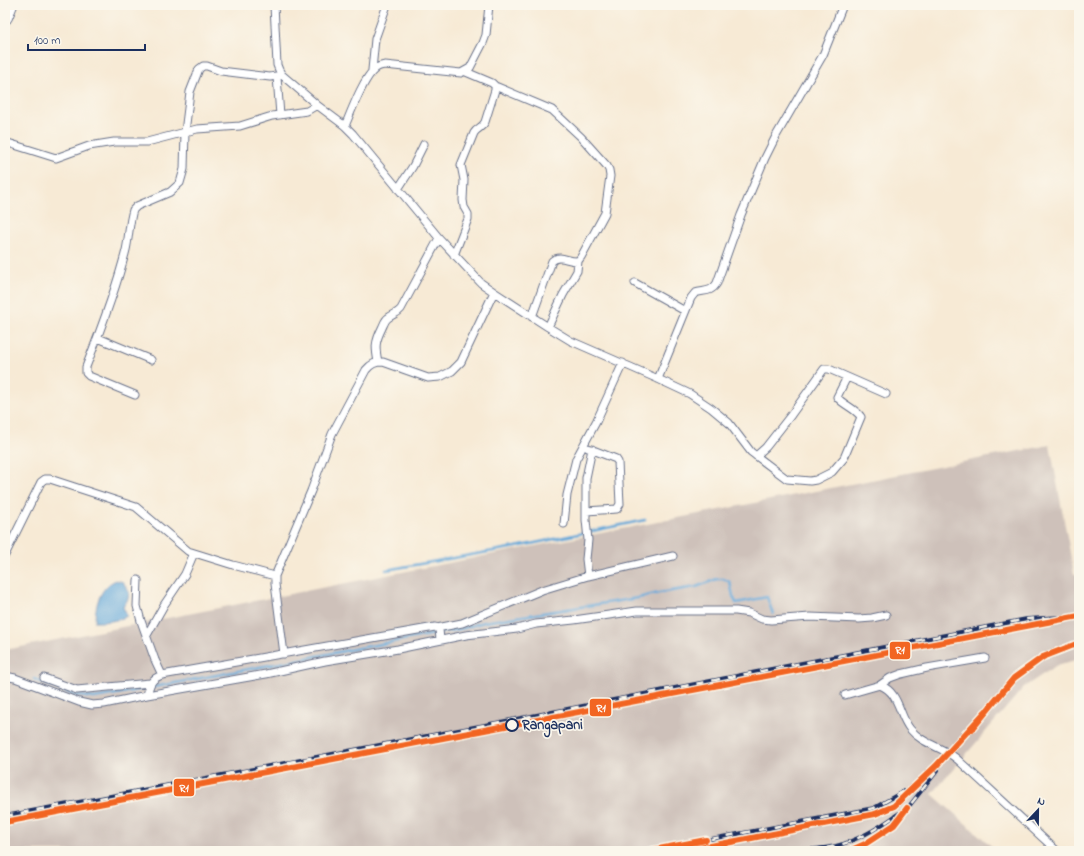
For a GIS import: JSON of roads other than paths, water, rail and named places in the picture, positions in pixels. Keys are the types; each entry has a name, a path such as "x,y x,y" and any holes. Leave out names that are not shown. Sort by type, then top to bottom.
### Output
{"highway":[{"path":"5,17 10,5"}],"street":[{"path":"274,5 277,65 280,76 280,115"},
{"path":"345,126 361,89 372,70 374,45 387,5"},
{"path":"466,72 470,68 485,39 489,5"},
{"path":"658,379 685,311 695,293 709,291 717,283 741,215 765,158 776,136 823,55 843,5"},
{"path":"372,70 378,66 385,65 461,73 466,72 552,110 607,166 610,176 604,213 578,261 577,270 548,327"},
{"path":"135,395 89,376 86,373 86,367 104,323 126,248 133,210 137,206 170,192 180,183 184,169 185,132 190,92 199,69 202,66 207,66 221,71 280,76 345,126 372,156 439,238 482,283 571,341 690,394 711,408 729,423 756,456 781,476 791,480 816,480 832,472 844,458 861,417 859,413 840,400 837,396 847,377"},
{"path":"454,255 468,219 468,214 464,207 463,200 464,186 461,165 462,160 474,133 483,126 485,122 495,86"},
{"path":"5,142 56,158 89,146 114,142 147,142 198,129 240,126 272,116 307,111 317,105"},
{"path":"398,189 413,166 424,144"},
{"path":"378,362 375,350 376,342 386,320 390,316 397,314 402,309 439,238"},
{"path":"532,317 552,261 560,257 572,261 578,261"},
{"path":"634,283 685,311"},
{"path":"284,654 275,584 276,576 310,495 337,423 366,370 370,365 376,362 383,362 428,378 440,377 452,371 462,362 494,292"},
{"path":"98,338 151,360"},
{"path":"564,524 567,495 576,459 584,447 609,396 622,363"},
{"path":"756,456 766,447 824,369 829,369 886,394"},
{"path":"584,447 614,457 618,462 620,504 617,509 586,511"},
{"path":"588,576 586,559 588,540 586,472 592,450"},
{"path":"5,555 41,482 45,479 50,479 136,507 182,547 194,553 276,576"},
{"path":"147,635 164,605 185,574 194,553"},
{"path":"5,676 15,678 44,690 92,705 104,704 266,674 325,661 398,649 491,612 529,594 588,576 673,556"},
{"path":"138,580 137,606 155,660 162,675"},
{"path":"439,633 466,635 637,611 736,610 749,613 762,619 771,620 810,617 859,619 872,618 886,614"},
{"path":"147,695 150,683 154,678 162,675 435,627 439,633"},
{"path":"845,695 880,685 890,678 901,674 985,658"},
{"path":"44,678 77,690 150,683"},
{"path":"880,685 887,687 896,699 903,718 911,730 926,742 957,759 1058,851"}],"water":[{"path":"116,580 123,582 129,592 128,599 123,607 127,616 112,621 95,622 97,603 102,592"}],"waterway":[{"path":"386,570 516,547 645,520"},
{"path":"154,687 460,629 484,622 638,598 696,587 717,579 724,579 730,582 736,603 767,597 773,614"},
{"path":"34,679 74,695 94,698 143,689"}],"railway":[{"path":"5,816 511,720 1027,619 1079,616"},
{"path":"984,715 1014,678 1043,657 1079,643"},
{"path":"685,851 875,814 894,806 936,766 986,711"},
{"path":"849,851 865,844 894,825 938,770"},
{"path":"648,851 874,808 904,791"},
{"path":"795,851 826,848 845,843 869,832 899,813"}],"place":[{"name":"Rangapani","path":"512,725"}]}
